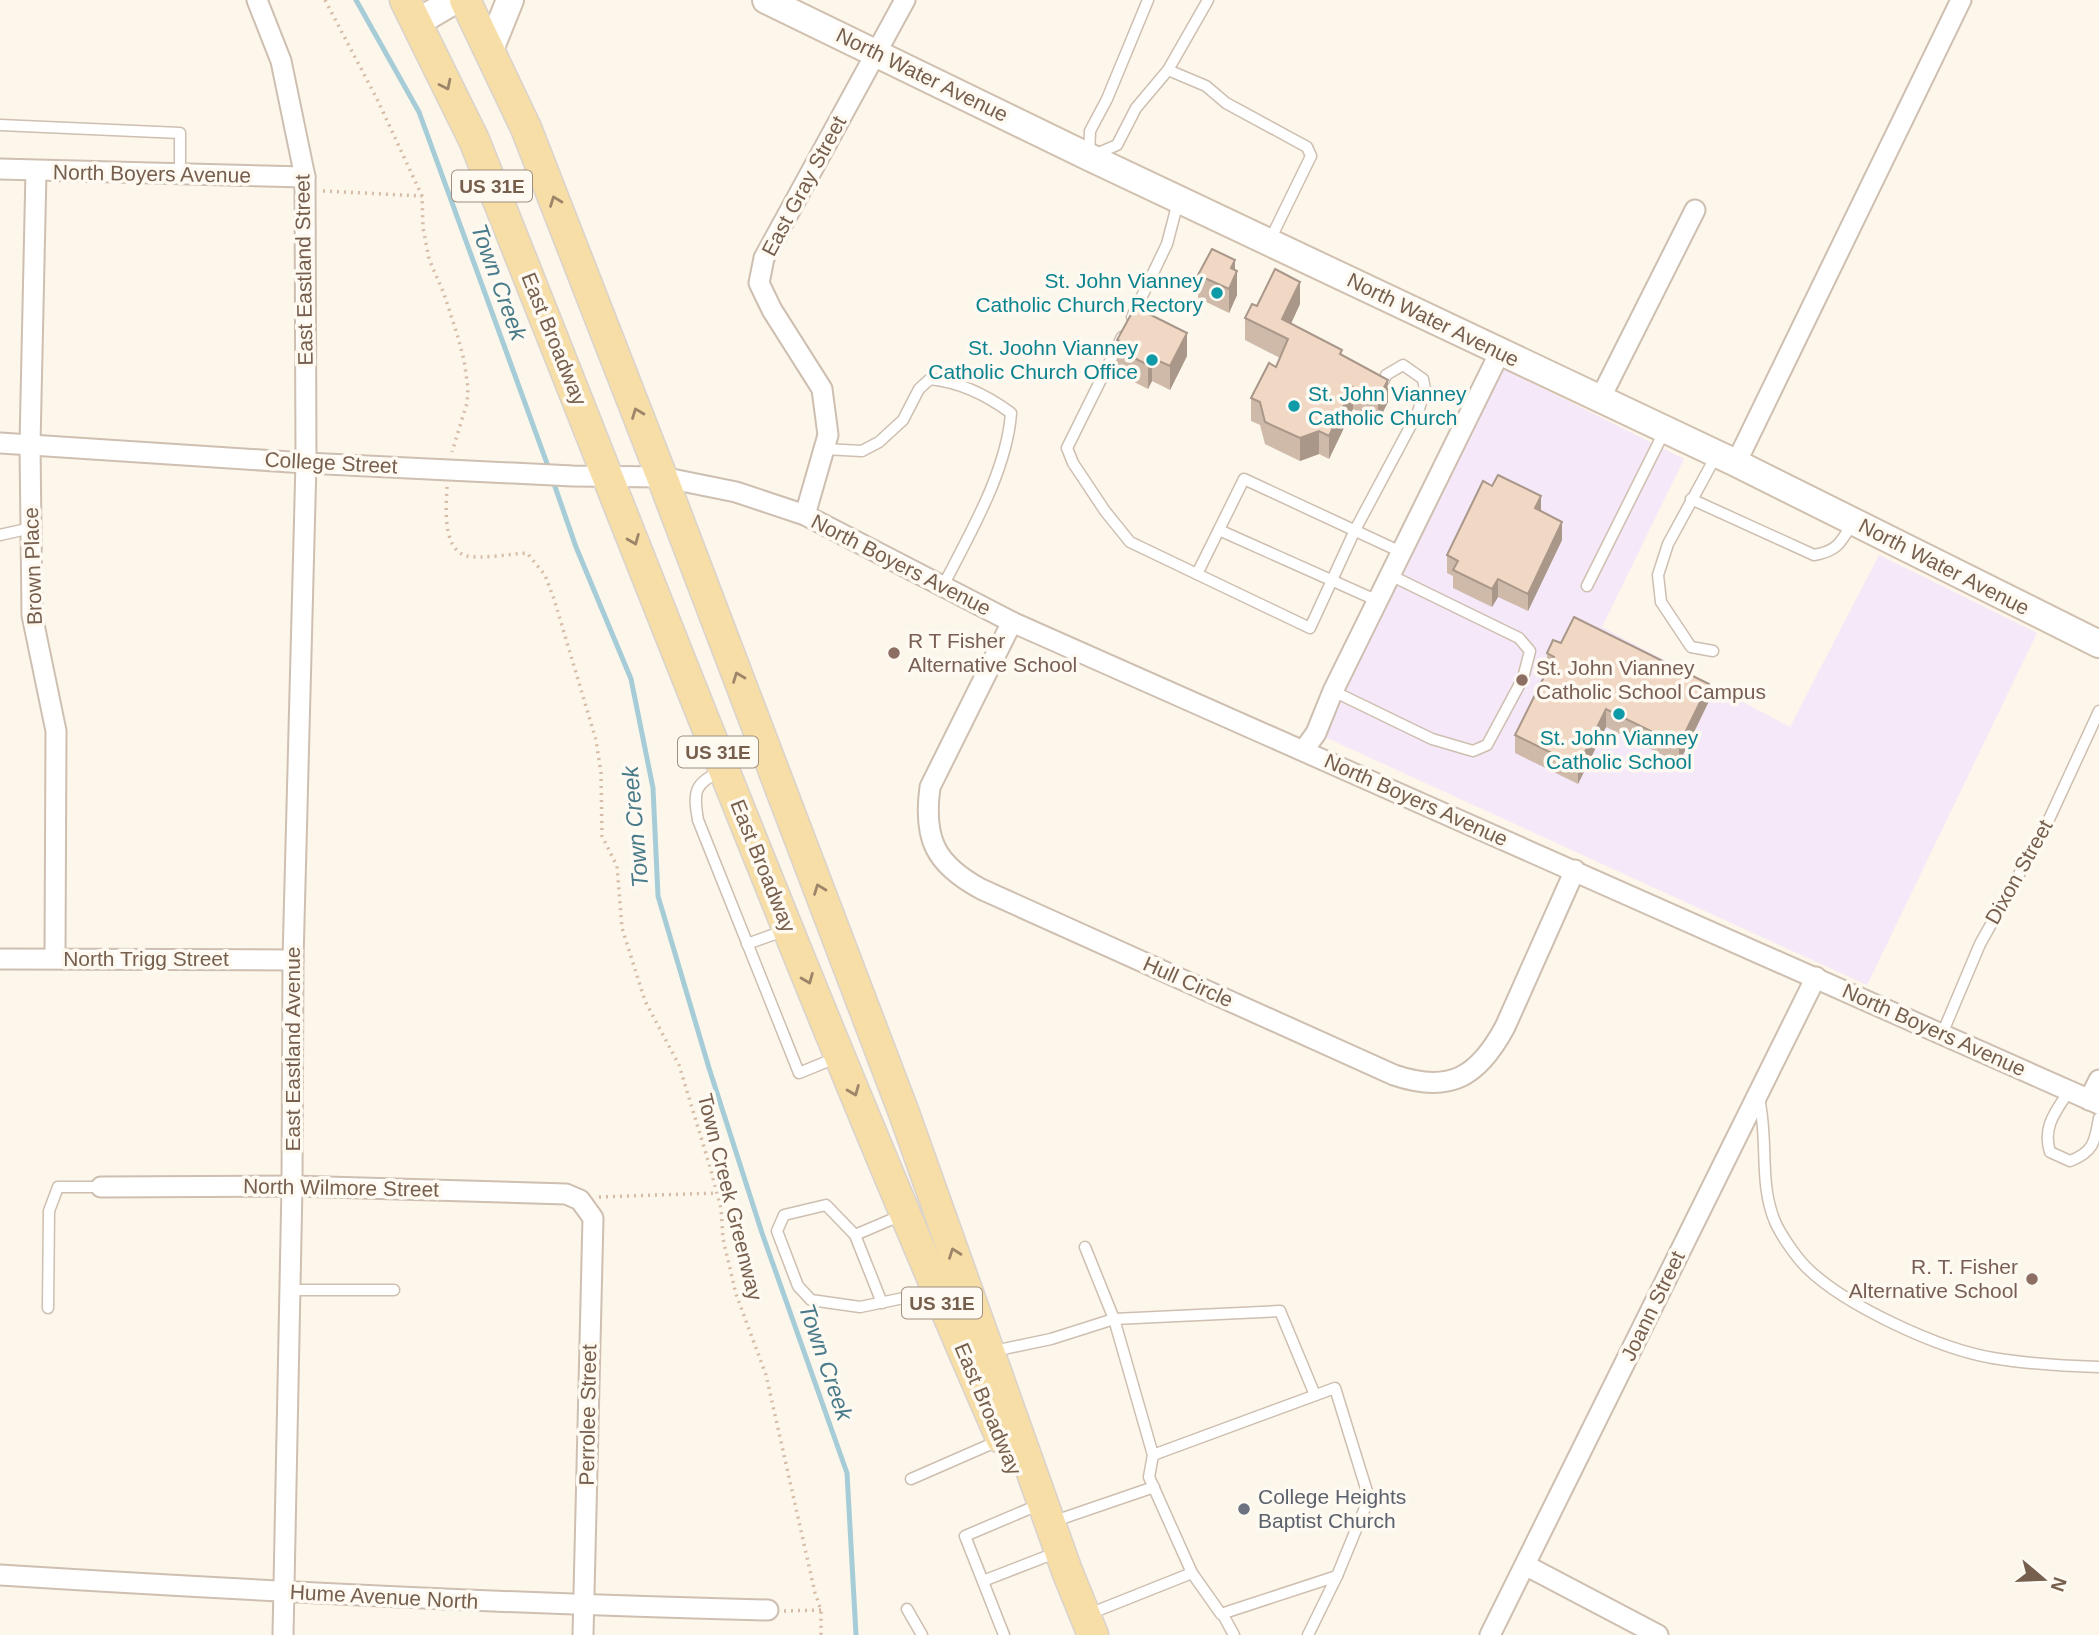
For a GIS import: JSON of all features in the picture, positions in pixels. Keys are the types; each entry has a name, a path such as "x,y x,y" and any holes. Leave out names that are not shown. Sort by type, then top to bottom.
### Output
{"main road":[{"path":"410,12 455,0"},
{"name":"East Broadway","path":"465,0 526,128 662,477 920,1207 937,1291 1058,1563 1089,1625"},
{"path":"489,52 510,0"},
{"name":"North Water Avenue","path":"766,0 1089,157 1726,459 2099,644"},
{"name":"East Broadway","path":"410,12 474,140 840,1057 920,1207 990,1352 1040,1520"}],"street":[{"name":"East Eastland Street","path":"257,0 281,61 305,177 306,463"},
{"name":"East Gray Street","path":"805,515 828,435 822,388 772,310 759,283 764,258 905,0"},
{"path":"1726,459 1961,0"},
{"name":"North Boyers Avenue","path":"0,169 305,177"},
{"name":"Brown Place","path":"36,171 30,444 32,615 56,731 55,958"},
{"path":"1600,399 1695,210"},
{"path":"1304,750 1316,733 1333,691 1500,352"},
{"name":"College Street","path":"0,443 306,463 573,476 662,477"},
{"name":"East Eastland Avenue","path":"283,1635 292,1186 293,960 306,463"},
{"name":"North Boyers Avenue","path":"662,477 736,492 805,515 1012,622 2094,1102"},
{"name":"Hull Circle","path":"1012,622 930,787 927,808 930,831 940,859 959,877 981,889 1394,1075 1416,1083 1438,1083 1459,1080 1479,1067 1506,1027 1575,870"},
{"name":"North Trigg Street","path":"0,959 293,960"},
{"name":"Joann Street","path":"1490,1635 1816,977"},
{"path":"2094,1102 2099,1080"},
{"name":"North Wilmore Street","path":"101,1187 292,1186 566,1194 580,1200"},
{"name":"Perrolee Street","path":"580,1200 593,1218 583,1635"},
{"path":"1525,1565 1658,1635"},
{"name":"Hume Avenue North","path":"0,1575 584,1606 768,1610"}],"lane":[{"path":"1148,0 1107,99 1090,131 1089,157 1117,145 1136,108 1168,70 1208,0"},
{"path":"1168,70 1206,86 1226,103 1307,146 1311,156 1269,242"},
{"path":"0,125 180,133 180,174"},
{"path":"1179,199 1167,244 1154,274 1067,448 1073,463 1098,502 1130,542 1310,628 1355,530 1418,412 1425,389 1423,379 1403,365 1386,374 1381,389"},
{"path":"824,449 862,450 879,442 903,420 919,389 930,380 951,381 1012,413 1001,466 943,586"},
{"path":"1587,586 1665,430"},
{"path":"1713,651 1691,647 1661,602 1658,575 1668,544 1691,499 1726,459"},
{"path":"1197,574 1244,479 1401,552"},
{"path":"1691,499 1814,555 1829,552 1840,543 1853,522"},
{"path":"0,535 31,528"},
{"path":"1219,530 1378,601"},
{"path":"1333,691 1432,739 1473,751 1487,746 1523,678 1530,651 1519,638 1390,575"},
{"name":"Dixon Street","path":"1942,1034 1980,944 2045,828 2099,711"},
{"path":"725,770 703,780 696,794 696,807 698,820 747,944 799,1073 840,1057"},
{"path":"747,944 788,929"},
{"path":"2069,1091 2049,1122 2047,1142 2050,1152 2070,1161 2083,1156 2090,1151 2099,1118"},
{"path":"1758,1094 1764,1120 1763,1171 1768,1203 1777,1226 1806,1267 1829,1286 1926,1338 1990,1358 2061,1366 2099,1367"},
{"path":"48,1308 49,1211 58,1188 101,1187"},
{"path":"882,1303 855,1235 826,1205 784,1215 777,1231 798,1286 811,1300 860,1307 882,1303 937,1291"},
{"path":"855,1235 920,1207"},
{"path":"1085,1247 1114,1319 1153,1455 1149,1477 1192,1573 1223,1613 1234,1635"},
{"path":"290,1290 394,1290"},
{"path":"990,1352 1051,1339 1114,1319 1280,1311 1315,1395"},
{"path":"1153,1455 1335,1388 1369,1498 1337,1576 1308,1635"},
{"path":"911,1479 1002,1439"},
{"path":"1004,1635 965,1536 1040,1520 1154,1487"},
{"path":"983,1581 1058,1563"},
{"path":"1089,1625 1192,1573"},
{"path":"1223,1613 1337,1576"},
{"path":"907,1609 922,1635"}],"path":[{"name":"Town Creek Greenway","path":"325,0 377,99 422,195 423,228 429,259 444,294 464,360 467,403 447,470 446,514 450,538 457,550 467,556 527,553 545,575 554,598 596,740 601,773 602,836 617,866 622,928 645,1001 679,1065 717,1193 723,1239 736,1294 766,1375 815,1594 821,1610 821,1635"},
{"path":"330,191 422,195"},
{"path":"580,1200 612,1195 717,1193"},
{"path":"768,1610 821,1610"}],"shaded area":[{"name":"St. John Vianney Catholic School Campus","path":"1494,364 1684,459 1602,627 1790,727 1879,555 2037,633 1867,985 1316,733"}],"building":[{"path":"1212,249 1235,260 1231,268 1237,271 1229,289 1198,275"},
{"path":"1275,269 1300,282 1282,319 1342,350 1340,354 1388,380 1378,399 1353,387 1329,436 1319,431 1300,438 1265,422 1260,402 1251,398 1269,363 1276,367 1288,339 1245,318 1252,304 1257,306"},
{"path":"1135,307 1187,333 1170,366 1152,358 1148,365 1132,357 1137,349 1117,340"},
{"path":"1498,475 1541,496 1535,508 1562,522 1528,594 1498,579 1492,589 1453,570 1458,561 1447,555 1483,481 1492,486"},
{"name":"St. John Vianney Catholic School","path":"1574,617 1709,684 1679,745 1606,709 1578,766 1515,735 1554,657 1547,653 1553,640 1561,643"}],"waterway":[{"name":"Town Creek","path":"356,0 419,112 549,469"},
{"name":"Town Creek","path":"552,478 576,547 631,679 653,788 658,896 762,1233 847,1473 856,1635"}],"place":[{"name":"St. John Vianney Catholic Church Rectory","path":"1217,293"},
{"name":"St. Joohn Vianney Catholic Church Office","path":"1152,360"},
{"name":"St. John Vianney Catholic Church","path":"1294,406"},
{"name":"R T Fisher Alternative School","path":"894,653"},
{"name":"St. John Vianney Catholic School Campus","path":"1522,680"},
{"name":"St. John Vianney Catholic School","path":"1619,714"},
{"name":"R. T. Fisher Alternative School","path":"2032,1279"},
{"name":"College Heights Baptist Church","path":"1244,1509"}]}
